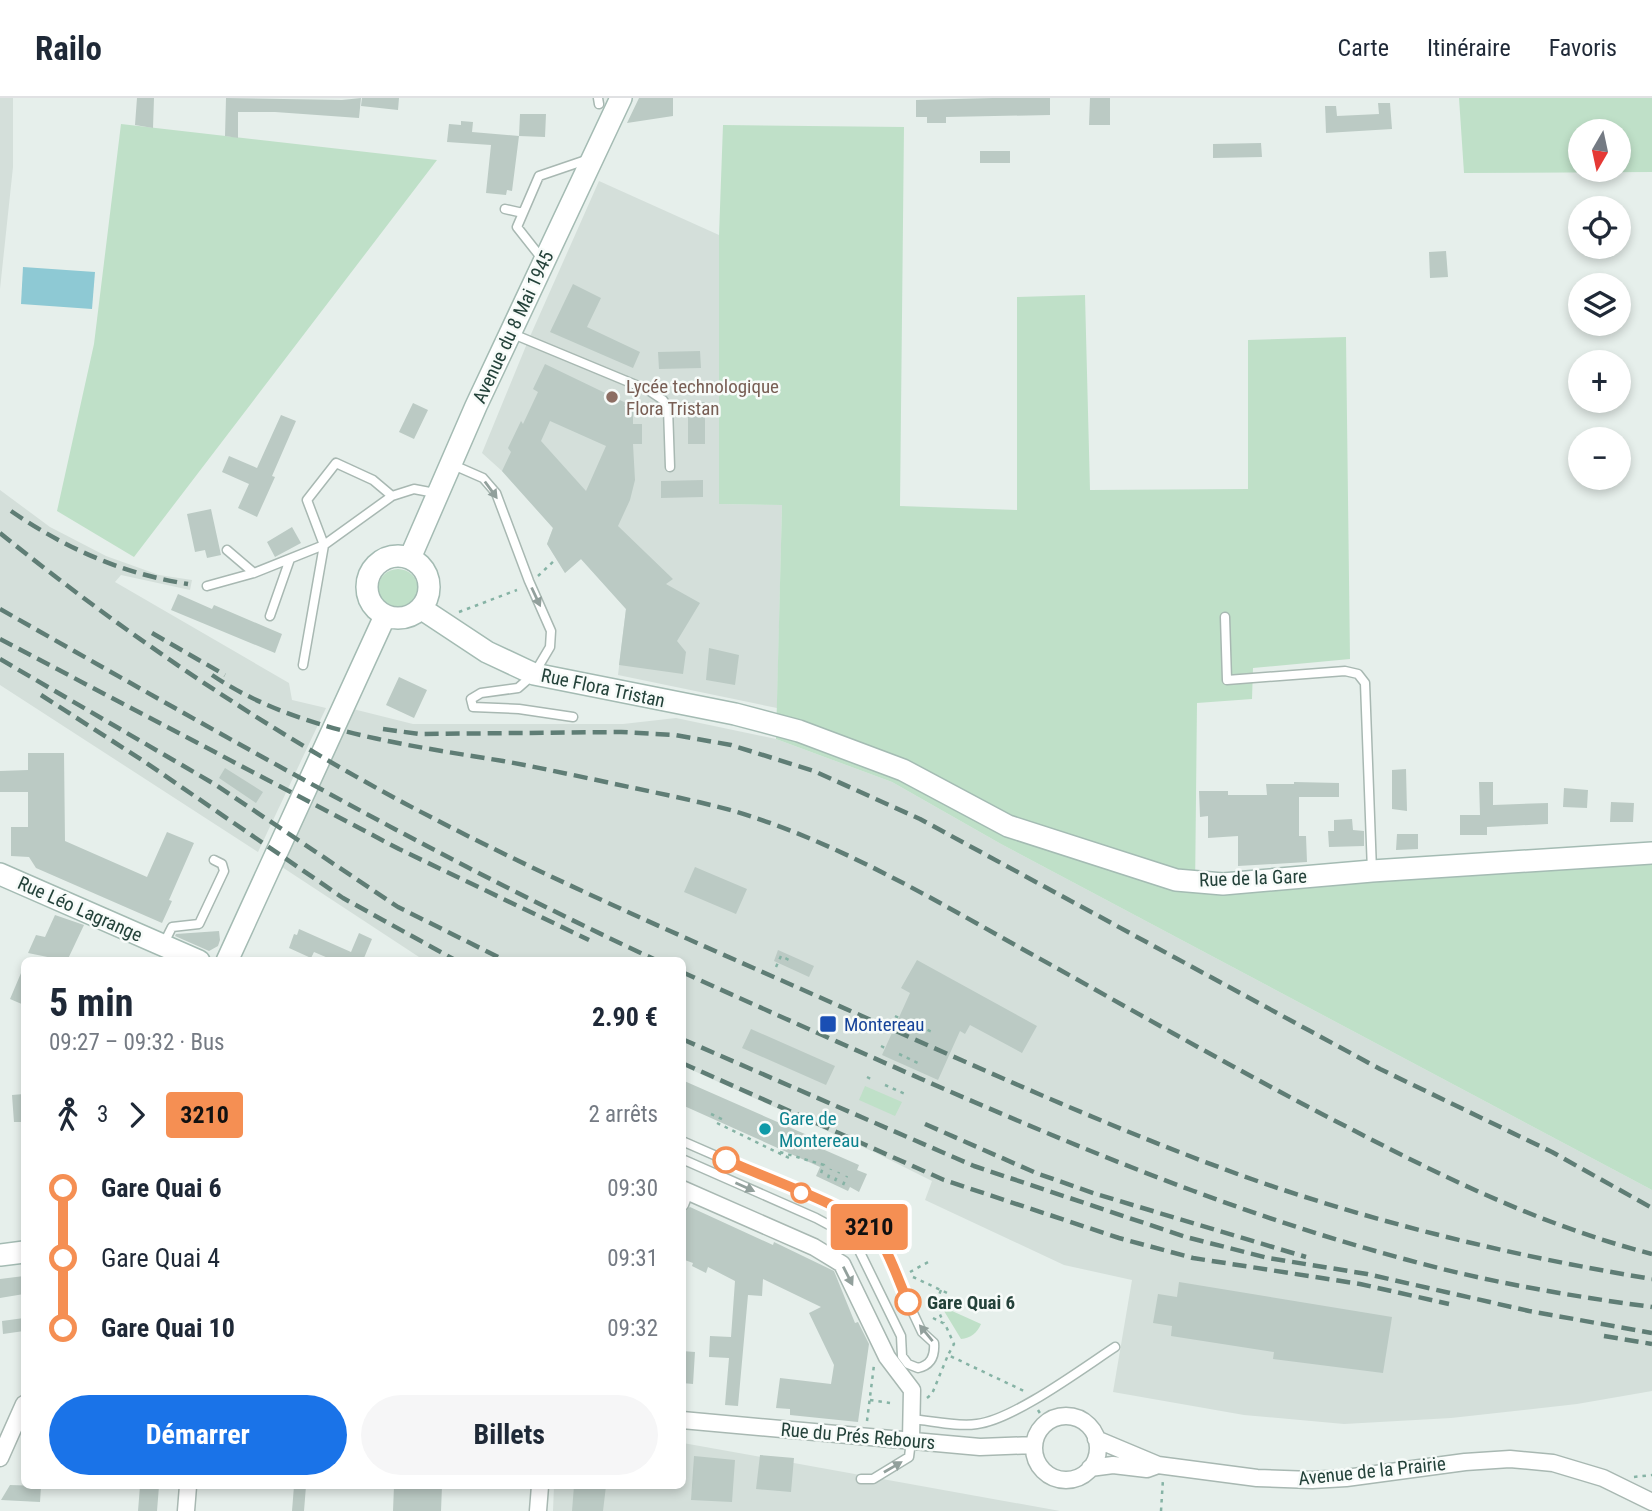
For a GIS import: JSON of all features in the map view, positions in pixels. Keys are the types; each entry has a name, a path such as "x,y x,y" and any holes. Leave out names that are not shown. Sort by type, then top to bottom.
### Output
{"main road":[{"name":"Avenue du 8 Mai 1945","path":"410,558 510,333 621,98"},
{"path":"388,557 410,558 418,563 429,580 427,600 422,608 404,618 385,616 376,610 366,591 371,570 388,557"},
{"name":"Rue Flora Tristan","path":"422,608 487,652 534,674 736,714 799,731"},
{"path":"229,957 385,616"},
{"name":"Rue de la Gare","path":"799,731 903,770 1008,826 1176,880 1223,884 1372,871 1652,853"},
{"name":"Rue Léo Lagrange","path":"0,874 190,957"},
{"path":"0,1255 21,1252"}],"street":[{"path":"686,1195 814,1247 842,1264 887,1357 912,1390 911,1440"},
{"path":"0,1458 21,1411"},
{"path":"1075,1417 1092,1429 1096,1439 1096,1459 1090,1468 1073,1479 1051,1476 1041,1468 1035,1457 1036,1436 1046,1423 1055,1418 1075,1417"},
{"name":"Rue du Prés Rebours","path":"686,1420 980,1447 1034,1445"},
{"name":"Avenue de la Prairie","path":"1096,1439 1160,1472"},
{"name":"Avenue de la Prairie","path":"1090,1468 1113,1465 1160,1472 1312,1480 1510,1459 1553,1462 1603,1478 1652,1502"},
{"path":"186,1511 188,1489"},
{"path":"538,1511 540,1489"}],"lane":[{"path":"544,261 517,227 539,176 593,158"},
{"path":"505,209 523,213"},
{"path":"510,333 648,390 663,400 668,408 670,467"},
{"path":"303,666 324,545 307,500 336,463 373,480 392,496"},
{"path":"451,464 483,478 496,494 551,631 550,647 534,674 518,688 481,692 471,699 473,707 519,709 573,718"},
{"path":"207,586 254,573 324,545 392,496 414,489 438,494"},
{"path":"227,550 254,573"},
{"path":"270,616 290,559"},
{"path":"1225,617 1227,680 1345,671 1358,674 1365,683 1372,871"},
{"path":"163,945 172,927 199,924 224,871 222,864 214,860"},
{"path":"686,1143 867,1224 881,1243 922,1332 934,1343 931,1361 918,1368 902,1356 901,1336 853,1238 816,1218 686,1161"},
{"path":"912,1419 977,1424 1011,1412 1115,1348"},
{"path":"861,1479 873,1479 909,1457 911,1440"}],"path":[{"path":"538,576 556,559"},
{"path":"453,614 517,590"},
{"path":"776,967 781,956 793,962"},
{"path":"912,1023 932,1032"},
{"path":"899,1054 918,1062"},
{"path":"885,1085 905,1094"},
{"path":"711,1114 724,1120"},
{"path":"717,1123 791,1159"},
{"path":"780,1152 824,1165 821,1173"},
{"path":"828,1178 831,1169"},
{"path":"835,1181 839,1172"},
{"path":"843,1185 847,1176"},
{"path":"910,1272 930,1261"},
{"path":"913,1277 947,1293"},
{"path":"913,1400 932,1394 954,1344 936,1308 941,1290"},
{"path":"933,1318 945,1324"},
{"path":"948,1356 1026,1392 1046,1423"},
{"path":"865,1436 874,1364"},
{"path":"870,1400 890,1403"},
{"path":"1160,1472 1161,1511"}],"shaded area":[{"path":"0,98 13,98 13,167 0,289"},
{"name":"Lycée technologique Flora Tristan","path":"599,181 719,235 719,504 782,505 777,708 618,675 626,609 581,559 565,573 547,544 553,528 502,471 482,453"},
{"path":"0,490 50,527 106,556 159,575 192,580 190,590 121,575 115,582 289,683 292,700 326,708 258,852 0,685"},
{"path":"353,709 413,724 623,724 676,718 776,739 892,782 1001,844 1652,1190 1652,1391 1577,1404 1451,1418 1344,1424 1244,1415 1113,1392 1132,1280 1064,1265 925,1200 932,1181 686,1067 686,957 419,957 282,867"},
{"path":"686,1444 1060,1511 553,1511 554,1489 686,1489"}],"green space":[{"path":"1459,98 1652,98 1652,172 1631,172 1631,119 1568,119 1568,172 1464,173"},
{"path":"121,124 437,160 134,557 57,511 94,344"},
{"path":"723,125 904,127 900,506 1017,510 1017,297 1085,295 1090,490 1248,489 1248,340 1346,337 1350,659 1253,668 1252,699 1197,703 1195,893 1652,861 1652,1190 1001,844 892,782 776,739 782,505 719,504 719,235"},
{"path":"398,569 406,570 412,575 417,581 417,597 412,603 406,608 398,609 390,608 384,603 379,597 378,589 379,581 384,575 390,570"},
{"path":"865,1086 902,1102 895,1116 859,1100"},
{"path":"941,1306 981,1324 978,1330 968,1338 961,1339"}],"water":[{"path":"23,267 95,272 92,309 21,304"}],"building":[{"path":"137,98 154,98 153,128 135,125"},
{"path":"226,98 361,98 359,118 238,112 238,138 225,136"},
{"path":"362,98 399,98 398,110 361,106"},
{"path":"639,98 673,98 673,116 627,123"},
{"path":"1050,98 1050,115 946,117 946,123 927,123 927,117 916,117 916,100"},
{"path":"1090,98 1110,98 1110,125 1089,125"},
{"path":"1378,103 1390,103 1392,129 1326,133 1325,106 1336,106 1337,116 1379,114"},
{"path":"520,114 546,114 545,137 519,136"},
{"path":"461,121 473,122 472,132 519,136 512,191 507,190 506,195 486,193 491,145 447,142 449,124 461,125"},
{"path":"1261,143 1262,157 1213,158 1213,144"},
{"path":"980,151 1010,151 1010,163 980,163"},
{"path":"1446,251 1448,277 1430,278 1429,252"},
{"path":"573,284 601,298 587,327 640,352 633,368 550,332"},
{"path":"700,351 701,368 659,369 658,352"},
{"path":"545,364 626,403 624,406 633,407 633,424 642,424 642,444 633,444 635,480 630,500 618,526 673,579 666,584 700,603 677,641 686,652 683,674 619,665 626,609 581,559 565,573 547,544 553,528 502,471 511,452 508,448 538,392 533,389","holes":["550,421 606,446 586,491 541,441"]},
{"path":"688,402 705,402 705,444 688,444"},
{"path":"413,403 428,410 414,439 399,432"},
{"path":"281,415 296,421 257,517 238,508 249,484 222,472 229,456 257,468"},
{"path":"703,480 703,497 661,498 661,481"},
{"path":"211,509 221,555 207,558 205,550 195,552 187,514"},
{"path":"292,527 301,543 275,557 267,542"},
{"path":"178,594 212,609 214,605 282,634 275,653 171,610"},
{"path":"709,648 739,655 735,685 706,680"},
{"path":"399,677 427,690 414,718 386,705"},
{"path":"28,753 64,753 65,841 147,877 167,832 194,843 162,923 36,868 29,857 11,856 11,827 28,827 28,792 0,792 0,771 28,770"},
{"path":"225,768 263,792 256,803 219,778"},
{"path":"1406,769 1407,811 1392,809 1392,770"},
{"path":"1479,782 1493,782 1493,805 1548,803 1548,824 1487,827 1487,835 1460,835 1460,815 1480,815"},
{"path":"1339,783 1339,797 1299,797 1299,836 1306,836 1307,862 1238,866 1238,836 1208,838 1208,816 1200,817 1199,791 1228,791 1228,795 1267,795 1266,784"},
{"path":"1564,788 1588,790 1587,808 1563,807"},
{"path":"1611,802 1634,803 1633,822 1610,822"},
{"path":"1352,819 1353,830 1364,831 1364,846 1329,847 1328,831 1334,831 1334,820"},
{"path":"1397,834 1418,834 1418,849 1396,850"},
{"path":"695,867 747,889 736,914 684,892"},
{"path":"55,915 84,925 69,957 28,953 36,935 45,937"},
{"path":"299,929 351,952 359,933 372,939 364,957 326,957 314,952 309,957 289,948 294,934 297,935"},
{"path":"219,931 218,946 209,951 175,936 176,934"},
{"path":"778,950 814,966 809,977 774,961"},
{"path":"917,960 1037,1026 1022,1053 970,1025 965,1034 960,1031 938,1080 882,1055 910,993 901,988"},
{"path":"21,973 21,1004 10,999"},
{"path":"751,1029 835,1066 826,1085 742,1048"},
{"path":"686,1082 814,1138 811,1144 859,1165 857,1170 867,1174 859,1192 850,1187 848,1191 816,1176 820,1167 686,1107"},
{"path":"21,1094 21,1122 14,1122 12,1095"},
{"path":"690,1207 773,1245 774,1242 834,1271 855,1323 858,1322 869,1344 858,1422 790,1415 790,1409 776,1408 780,1378 831,1384 834,1365 809,1313 821,1307 763,1279 762,1296 748,1295 738,1406 725,1405 729,1358 709,1357 710,1336 731,1337 735,1281 708,1267 706,1273 686,1260 686,1209"},
{"path":"21,1276 21,1294 0,1298 0,1279"},
{"path":"1179,1282 1392,1317 1383,1373 1273,1359 1274,1352 1171,1336 1172,1326 1153,1323 1158,1294 1177,1297"},
{"path":"21,1318 21,1331 3,1334 2,1321"},
{"path":"686,1351 695,1352 693,1384 686,1383"},
{"path":"760,1455 794,1458 791,1492 756,1489"},
{"path":"694,1456 735,1460 732,1502 691,1500"},
{"path":"10,1485 21,1485 21,1489 41,1489 40,1502 1,1500"},
{"path":"140,1489 159,1489 157,1511 138,1511"},
{"path":"294,1489 306,1489 304,1511 292,1511"},
{"path":"394,1489 442,1489 441,1511 393,1511"},
{"path":"574,1489 606,1489 603,1511 572,1511"}],"railway":[{"path":"11,511 52,537 95,558 141,574 188,584"},
{"path":"0,533 145,643 299,743 457,831 619,908 1038,1094 1243,1176 1343,1209 1496,1249 1652,1279"},
{"path":"0,609 408,836 650,957"},
{"path":"152,633 225,675"},
{"path":"0,639 399,849 589,940"},
{"path":"0,659 216,785 398,907 498,957"},
{"path":"212,675 279,710 352,733 536,767 697,802 771,823 843,853 914,889 1270,1086 1427,1168 1537,1216 1652,1254"},
{"path":"41,695 145,762 343,898 450,957"},
{"path":"383,729 419,734 621,732 675,735 731,745 814,771 920,819 1380,1069 1552,1152 1652,1208"},
{"path":"686,974 1039,1130 1221,1201 1345,1242 1468,1275 1652,1307"},
{"path":"686,1041 974,1166 1186,1237 1268,1258 1367,1274 1529,1311 1652,1333"},
{"path":"686,1065 944,1180 1119,1238 1193,1258 1360,1284 1449,1304"},
{"path":"925,1124 1036,1173 1096,1194 1306,1257"},
{"path":"1604,1336 1652,1344"}],"bus line":[{"name":"3210","path":"726,1160 867,1224 881,1243 908,1302"}],"place":[{"name":"Lycée technologique Flora Tristan","path":"612,397"},
{"name":"Montereau","path":"828,1024"},
{"name":"Gare de Montereau","path":"765,1129"},
{"name":"Gare Quai 6","path":"908,1302"}]}
